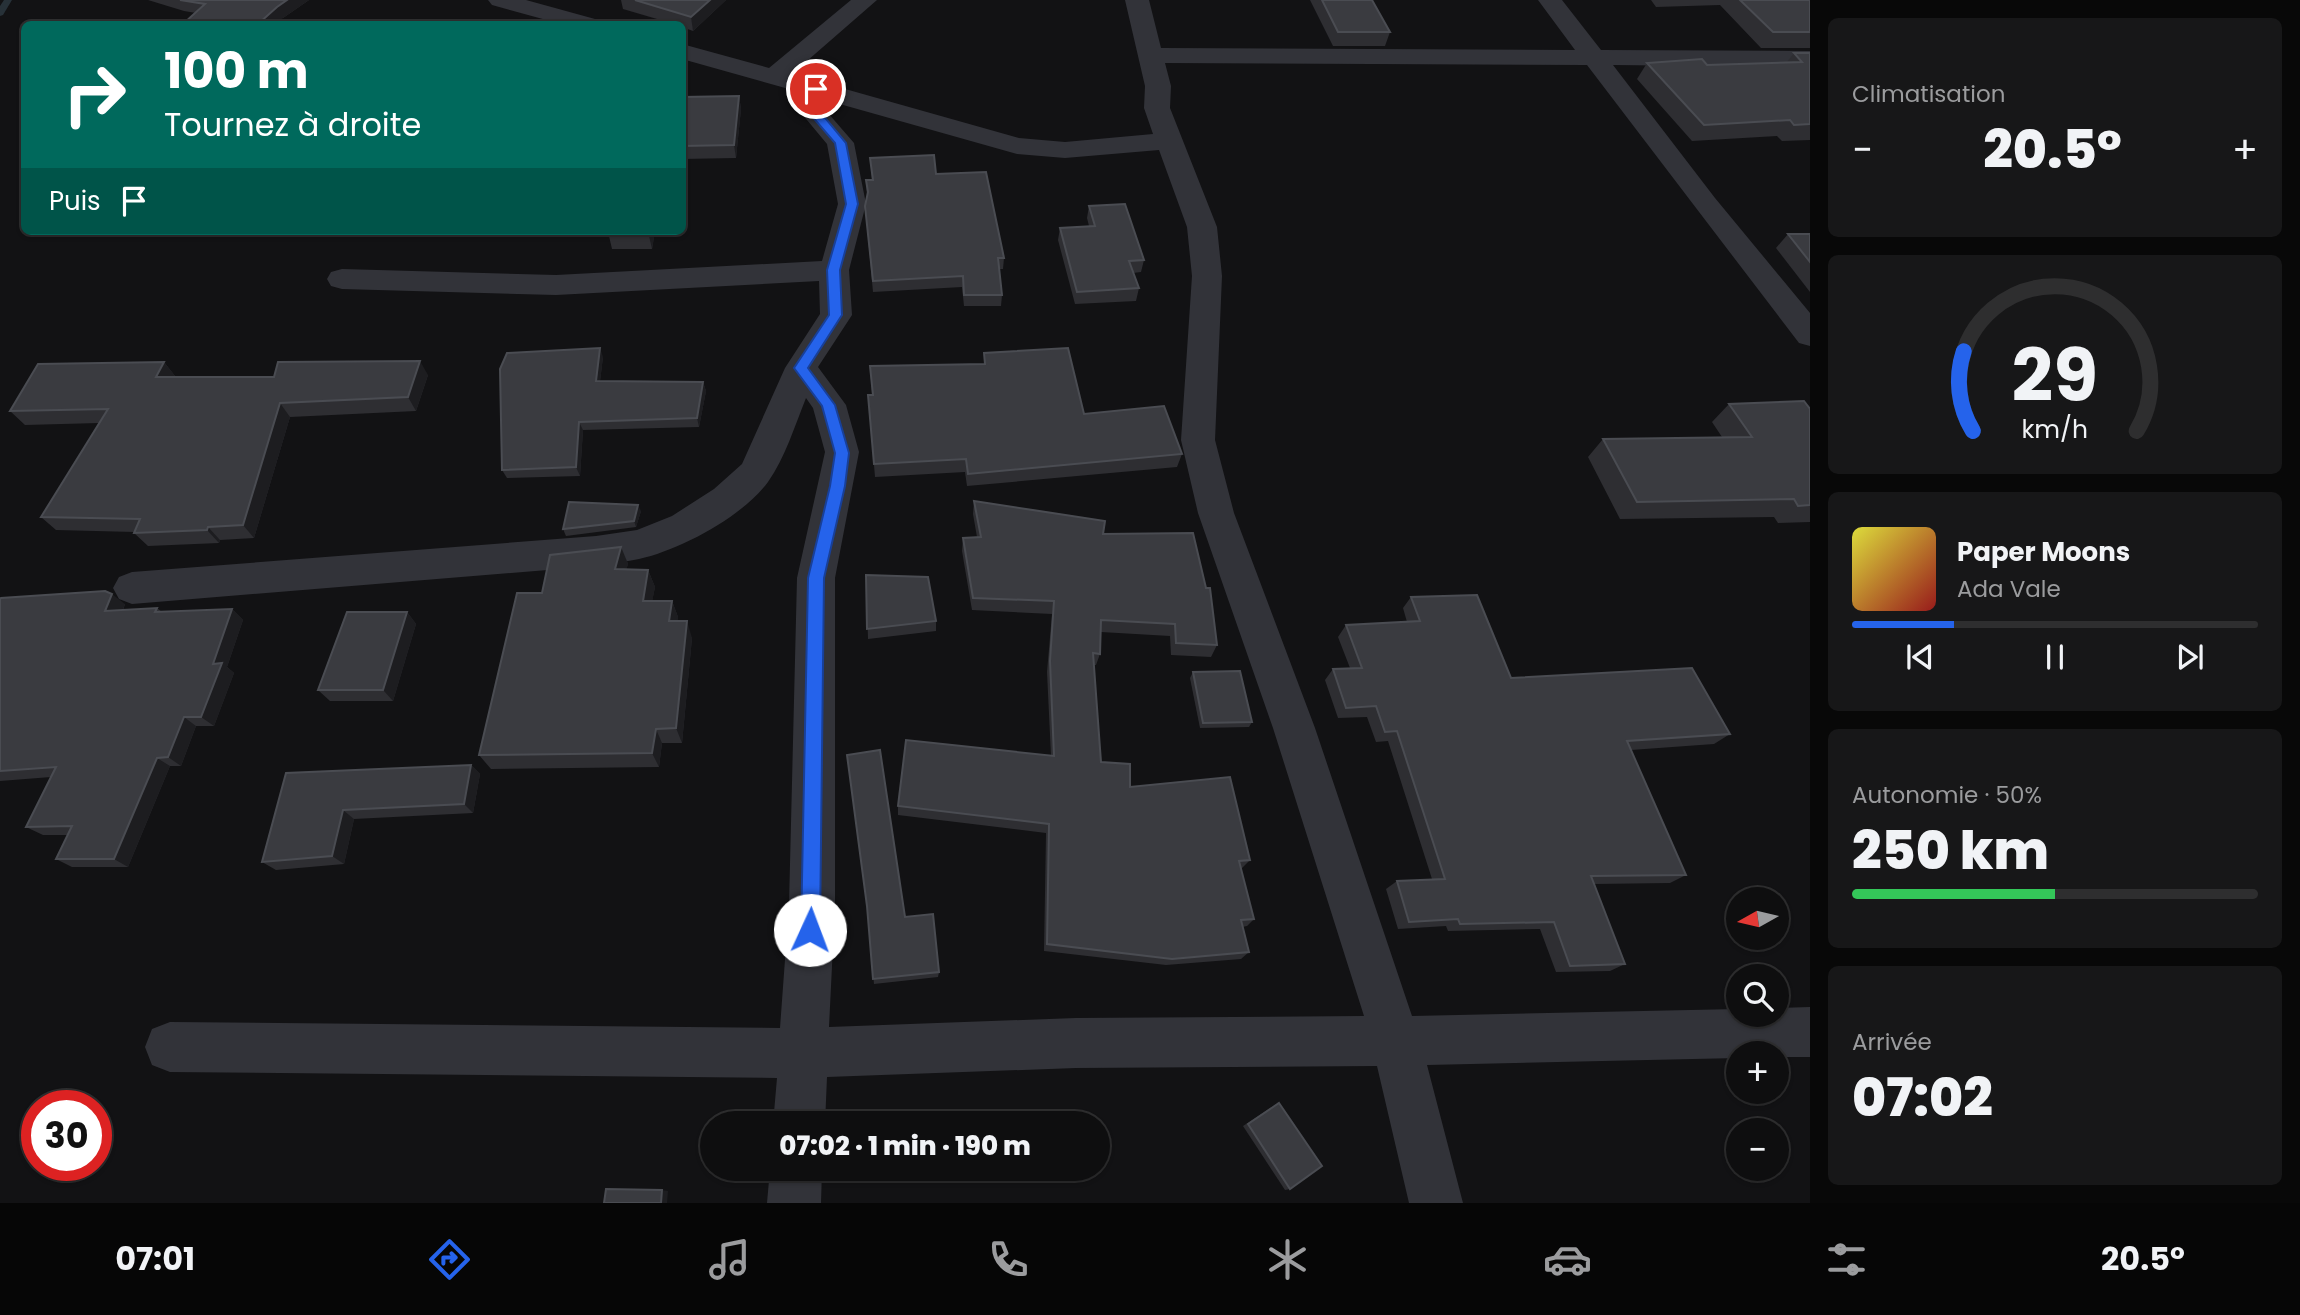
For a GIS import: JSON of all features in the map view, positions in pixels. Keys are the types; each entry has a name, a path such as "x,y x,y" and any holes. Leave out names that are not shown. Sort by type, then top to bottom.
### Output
{"street":[{"path":"499,0 575,21"},
{"path":"774,75 865,0"},
{"path":"1137,0 1158,86 1157,108 1202,227 1207,276 1198,440 1207,477 1216,513 1294,728 1396,1041 1436,1203"},
{"path":"1550,0 1705,204 1810,335"},
{"path":"686,52 1017,146 1065,150 1170,141"},
{"path":"1150,55 1594,60 1810,59"},
{"path":"132,588 582,553 640,544 685,526 727,499 755,473 771,442 801,368 836,315 834,270 852,204 840,143 815,114 816,89"},
{"path":"342,279 556,285 834,270"},
{"path":"800,1111 812,905 816,578 842,453 828,405 801,368"},
{"path":"170,1047 803,1053 1076,1043 1396,1041 1810,1032"},
{"path":"794,1203 795,1181"}],"building":[{"path":"180,0 287,0 261,21 186,21 205,4"},
{"path":"635,0 710,0 691,17"},
{"path":"1322,0 1372,0 1390,32 1338,32"},
{"path":"1740,0 1810,0 1810,32 1773,32"},
{"path":"1794,53 1810,53 1810,124 1794,125 1790,120 1704,125 1647,63 1702,59 1707,65 1802,62"},
{"path":"739,96 734,145 686,146 686,97"},
{"path":"934,155 936,174 986,172 1004,258 998,258 1002,295 964,295 963,276 873,281 865,206 868,192 866,180 873,180 870,158"},
{"path":"1125,204 1144,260 1129,261 1139,288 1077,292 1060,228 1095,226 1089,206"},
{"path":"1788,234 1810,234 1810,262"},
{"path":"609,235 649,235 649,236"},
{"path":"600,348 596,381 703,382 697,418 579,422 576,467 502,470 500,369 507,353"},
{"path":"1068,348 1084,414 1164,406 1182,454 968,474 966,459 874,464 868,395 873,395 870,366 985,364 984,353"},
{"path":"420,361 408,397 280,403 243,525 208,527 207,530 134,533 140,519 41,517 108,409 10,411 38,364 164,362 156,377 274,377 278,362"},
{"path":"1804,401 1810,409 1810,505 1798,506 1794,499 1637,502 1603,439 1752,437 1729,404"},
{"path":"974,501 1105,521 1103,534 1193,533 1206,588 1210,588 1217,645 1176,643 1175,624 1101,620 1100,654 1093,653 1101,762 1130,764 1130,787 1230,777 1250,860 1239,861 1254,919 1241,920 1249,952 1172,959 1047,944 1049,824 898,806 906,740 1054,756 1050,661 1054,601 973,598 963,538 981,537"},
{"path":"569,502 638,505 634,521 563,529"},
{"path":"621,547 615,569 648,570 643,601 672,601 669,621 687,621 676,728 656,729 652,753 479,755 517,593 542,593 550,555"},
{"path":"866,575 928,577 936,621 867,629"},
{"path":"105,591 112,594 105,611 157,608 155,612 232,609 213,664 222,663 201,717 184,717 168,757 157,758 114,859 56,859 72,826 26,827 56,767 0,771 0,599"},
{"path":"1477,595 1511,678 1692,668 1730,734 1627,741 1686,875 1591,876 1625,964 1570,966 1554,922 1460,924 1458,919 1409,922 1397,881 1445,879 1397,731 1385,732 1376,706 1346,708 1333,669 1362,668 1346,625 1420,621 1411,597"},
{"path":"347,612 407,612 383,690 318,690"},
{"path":"1240,671 1252,722 1203,723 1193,672"},
{"path":"880,750 905,917 933,914 939,972 873,979 867,906 847,755"},
{"path":"471,765 464,804 343,810 332,856 262,862 286,773"},
{"path":"1279,1103 1322,1166 1290,1189 1248,1124"},
{"path":"606,1189 662,1190 661,1203 604,1203"}],"waterway":[{"path":"0,13 8,0"}],"route":[{"path":"810,930 816,578 842,453 828,405 801,368 836,315 834,270 852,204 840,143 815,114 816,89"}]}
